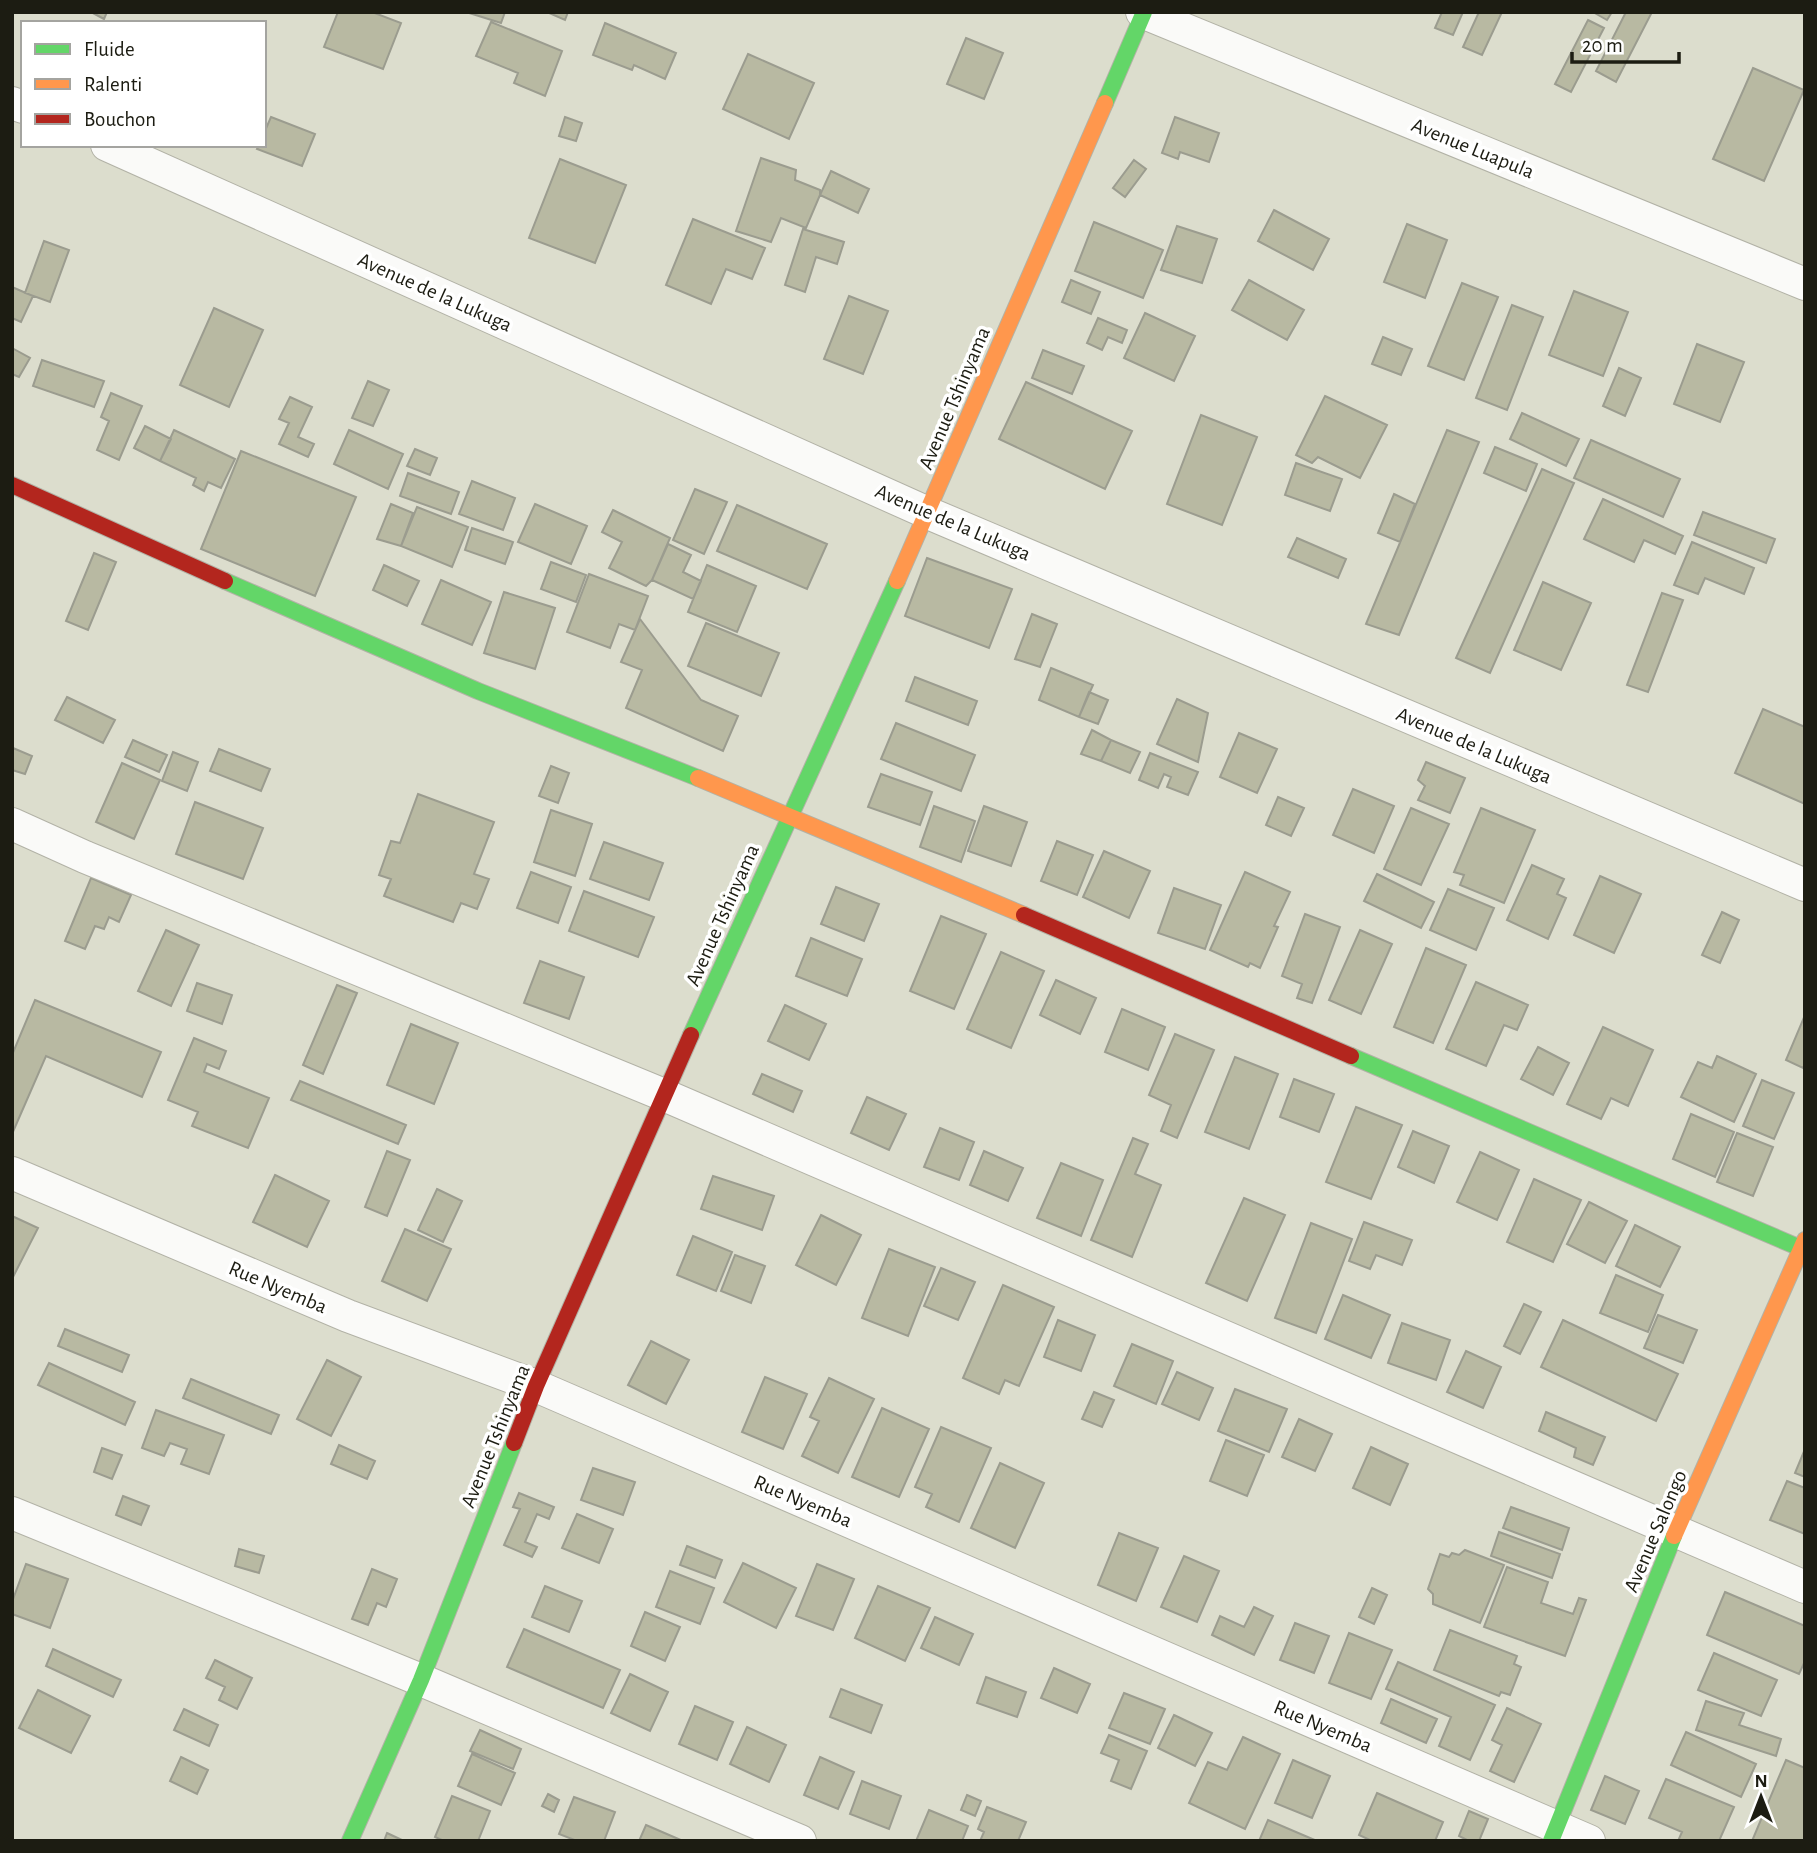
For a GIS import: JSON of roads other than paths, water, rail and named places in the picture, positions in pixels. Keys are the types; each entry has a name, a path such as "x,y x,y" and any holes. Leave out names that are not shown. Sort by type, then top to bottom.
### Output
{"street":[{"name":"Avenue Luapula","path":"1143,13 1805,284"},
{"name":"Avenue Tshinyama","path":"350,1841 421,1680 536,1386 664,1095 928,513 1143,13"},
{"name":"Avenue de la Lukuga","path":"111,147 928,513 1805,885"},
{"path":"12,485 364,643 660,761 1292,1029 1650,1186 1804,1246"},
{"path":"12,824 85,858 664,1095 1805,1587"},
{"name":"Rue Nyemba","path":"12,1174 348,1316 536,1386 1554,1834 1589,1841"},
{"name":"Avenue Salongo","path":"1554,1834 1676,1532 1804,1246"},
{"path":"12,1513 421,1680 800,1841"}]}
